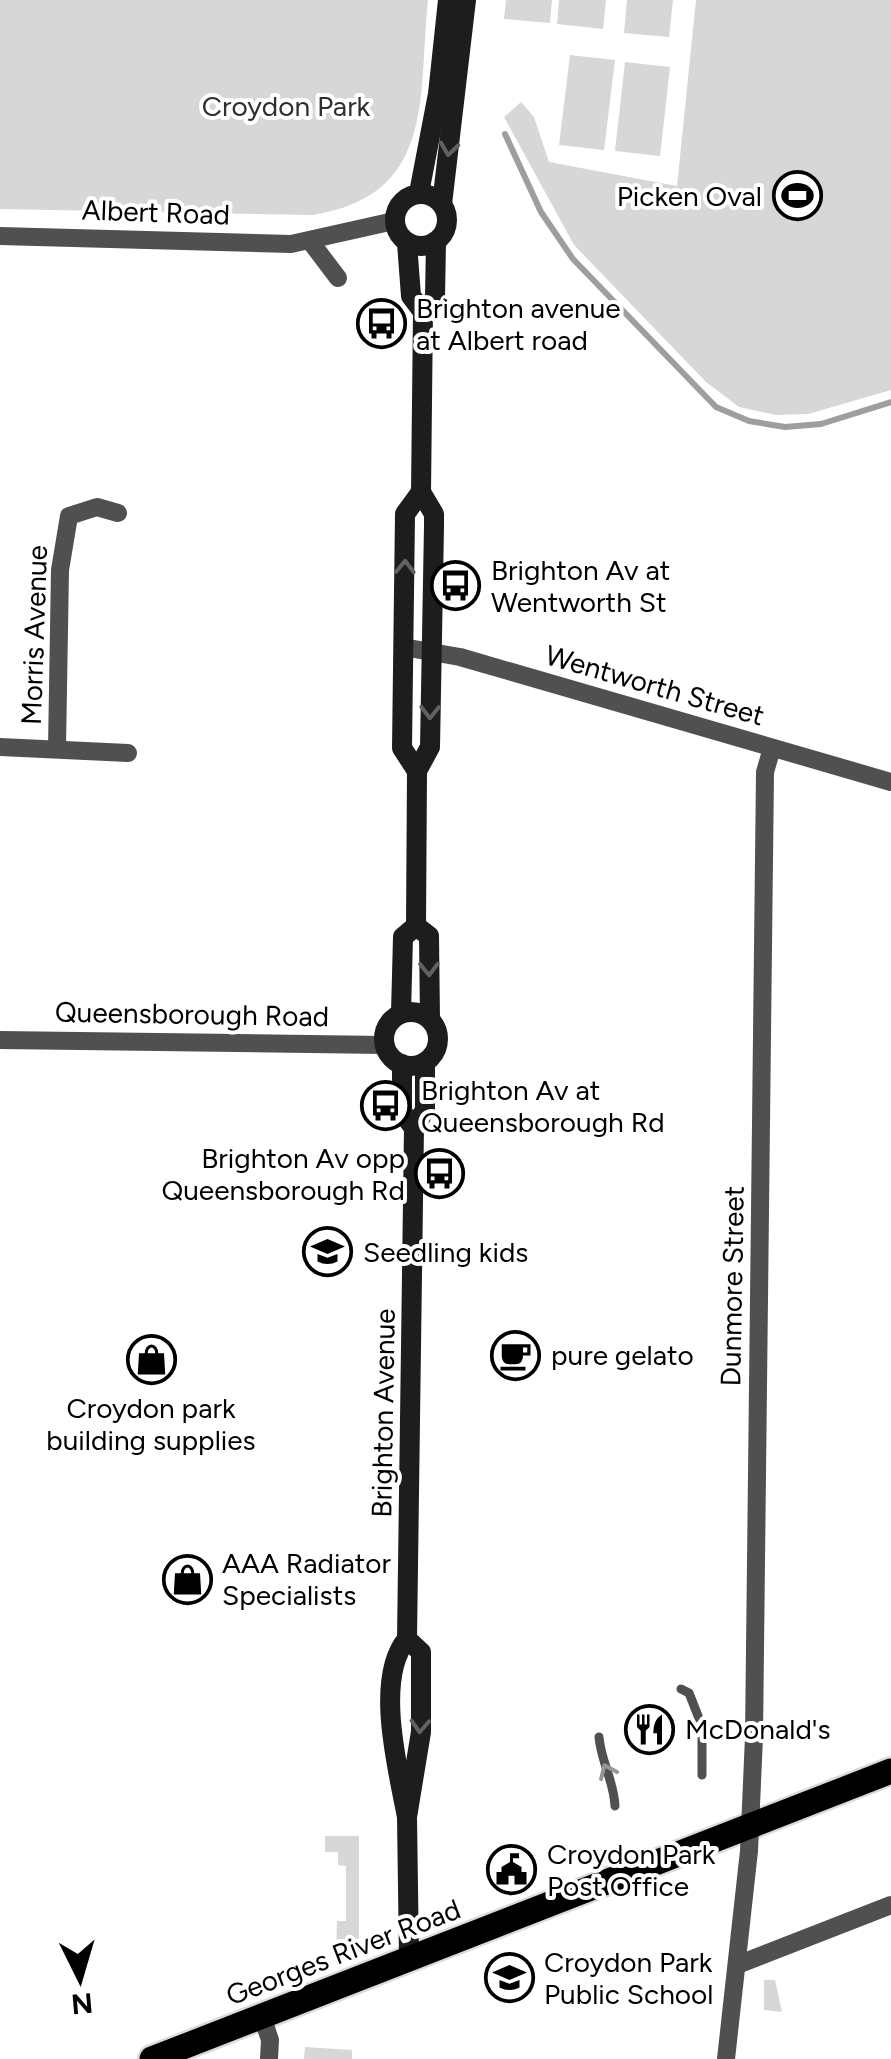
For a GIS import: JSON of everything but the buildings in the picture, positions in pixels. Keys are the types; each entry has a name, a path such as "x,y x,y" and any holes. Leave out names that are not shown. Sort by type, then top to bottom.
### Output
{"main road":[{"path":"402,1013 403,937 416,926 417,771 430,747 434,514 421,492 423,312 411,296 407,243 394,221 398,205 419,193 438,94 448,0"},
{"path":"423,312 434,298 436,241 447,219 442,204 466,0"},
{"path":"419,193 442,204"},
{"path":"407,243 422,246 436,241"},
{"path":"417,771 402,748 403,647 405,514 421,492"},
{"path":"416,926 429,936 430,1019 438,1041 425,1062 402,1064 384,1044 386,1029 402,1013 416,1012 430,1019"},
{"name":"Brighton Avenue","path":"410,1958 407,1817 391,1734 394,1654 407,1639 414,1128 424,1110 425,1062"},
{"name":"Brighton Avenue","path":"402,1064 402,1112 414,1128"},
{"name":"Brighton Avenue","path":"407,1639 420,1652 421,1732 407,1817"},
{"name":"Georges River Road","path":"152,2059 891,1770"}],"street":[{"name":"Albert Road","path":"0,236 310,241 394,221"},
{"path":"310,241 338,278"},
{"name":"Morris Avenue","path":"57,748 60,570 66,527 69,516 78,510 98,507 118,514"},
{"name":"Wentworth Street","path":"403,647 432,650 891,782"},
{"name":"Morris Avenue","path":"0,747 128,753"},
{"name":"Dunmore Street","path":"726,2059 749,1850 747,1826 754,1737 765,772 772,748"},
{"name":"Queensborough Road","path":"0,1040 384,1044"},
{"path":"736,1965 891,1904"},
{"path":"262,2016 270,2040 268,2059"}],"lane":[{"path":"681,1689 689,1692 702,1726 702,1775"},
{"path":"598,1737 600,1758 614,1786 615,1806"}],"green space":[{"name":"Croydon Park","path":"0,0 428,0 420,106 413,137 401,164 381,187 352,204 312,215 0,209"},
{"path":"506,0 552,0 550,23 504,19"},
{"path":"559,0 606,0 603,29 557,24"},
{"path":"627,0 673,0 669,37 624,33"},
{"name":"Picken Oval","path":"696,0 891,0 891,390 808,414 776,415 739,407 706,382 574,245 504,117 521,102 534,117 549,162 677,186"},
{"path":"570,55 615,60 604,150 559,145"},
{"path":"625,62 670,67 660,156 615,151"},
{"path":"325,1836 359,1836 359,1946 336,1955 337,1921 346,1921 346,1866 338,1865 338,1852 325,1852"},
{"path":"764,1980 775,1980 782,2012 764,2010"},
{"path":"305,2047 352,2050 352,2059 304,2059"}],"waterway":[{"path":"505,134 541,212 573,259 716,407 749,421 785,427 821,424 891,402"}],"place":[{"name":"Picken Oval","path":"797,196"},
{"name":"Brighton avenue at Albert road","path":"381,324"},
{"name":"Brighton Av at Wentworth St","path":"456,586"},
{"name":"Brighton Av at Queensborough Rd","path":"386,1106"},
{"name":"Brighton Av opp Queensborough Rd","path":"440,1174"},
{"name":"Seedling kids","path":"328,1252"},
{"name":"pure gelato","path":"516,1355"},
{"name":"Croydon park building supplies","path":"151,1360"},
{"name":"AAA Radiator Specialists","path":"187,1579"},
{"name":"McDonald's","path":"650,1729"},
{"name":"Croydon Park Post Office","path":"512,1870"},
{"name":"Croydon Park Public School","path":"509,1978"}]}
